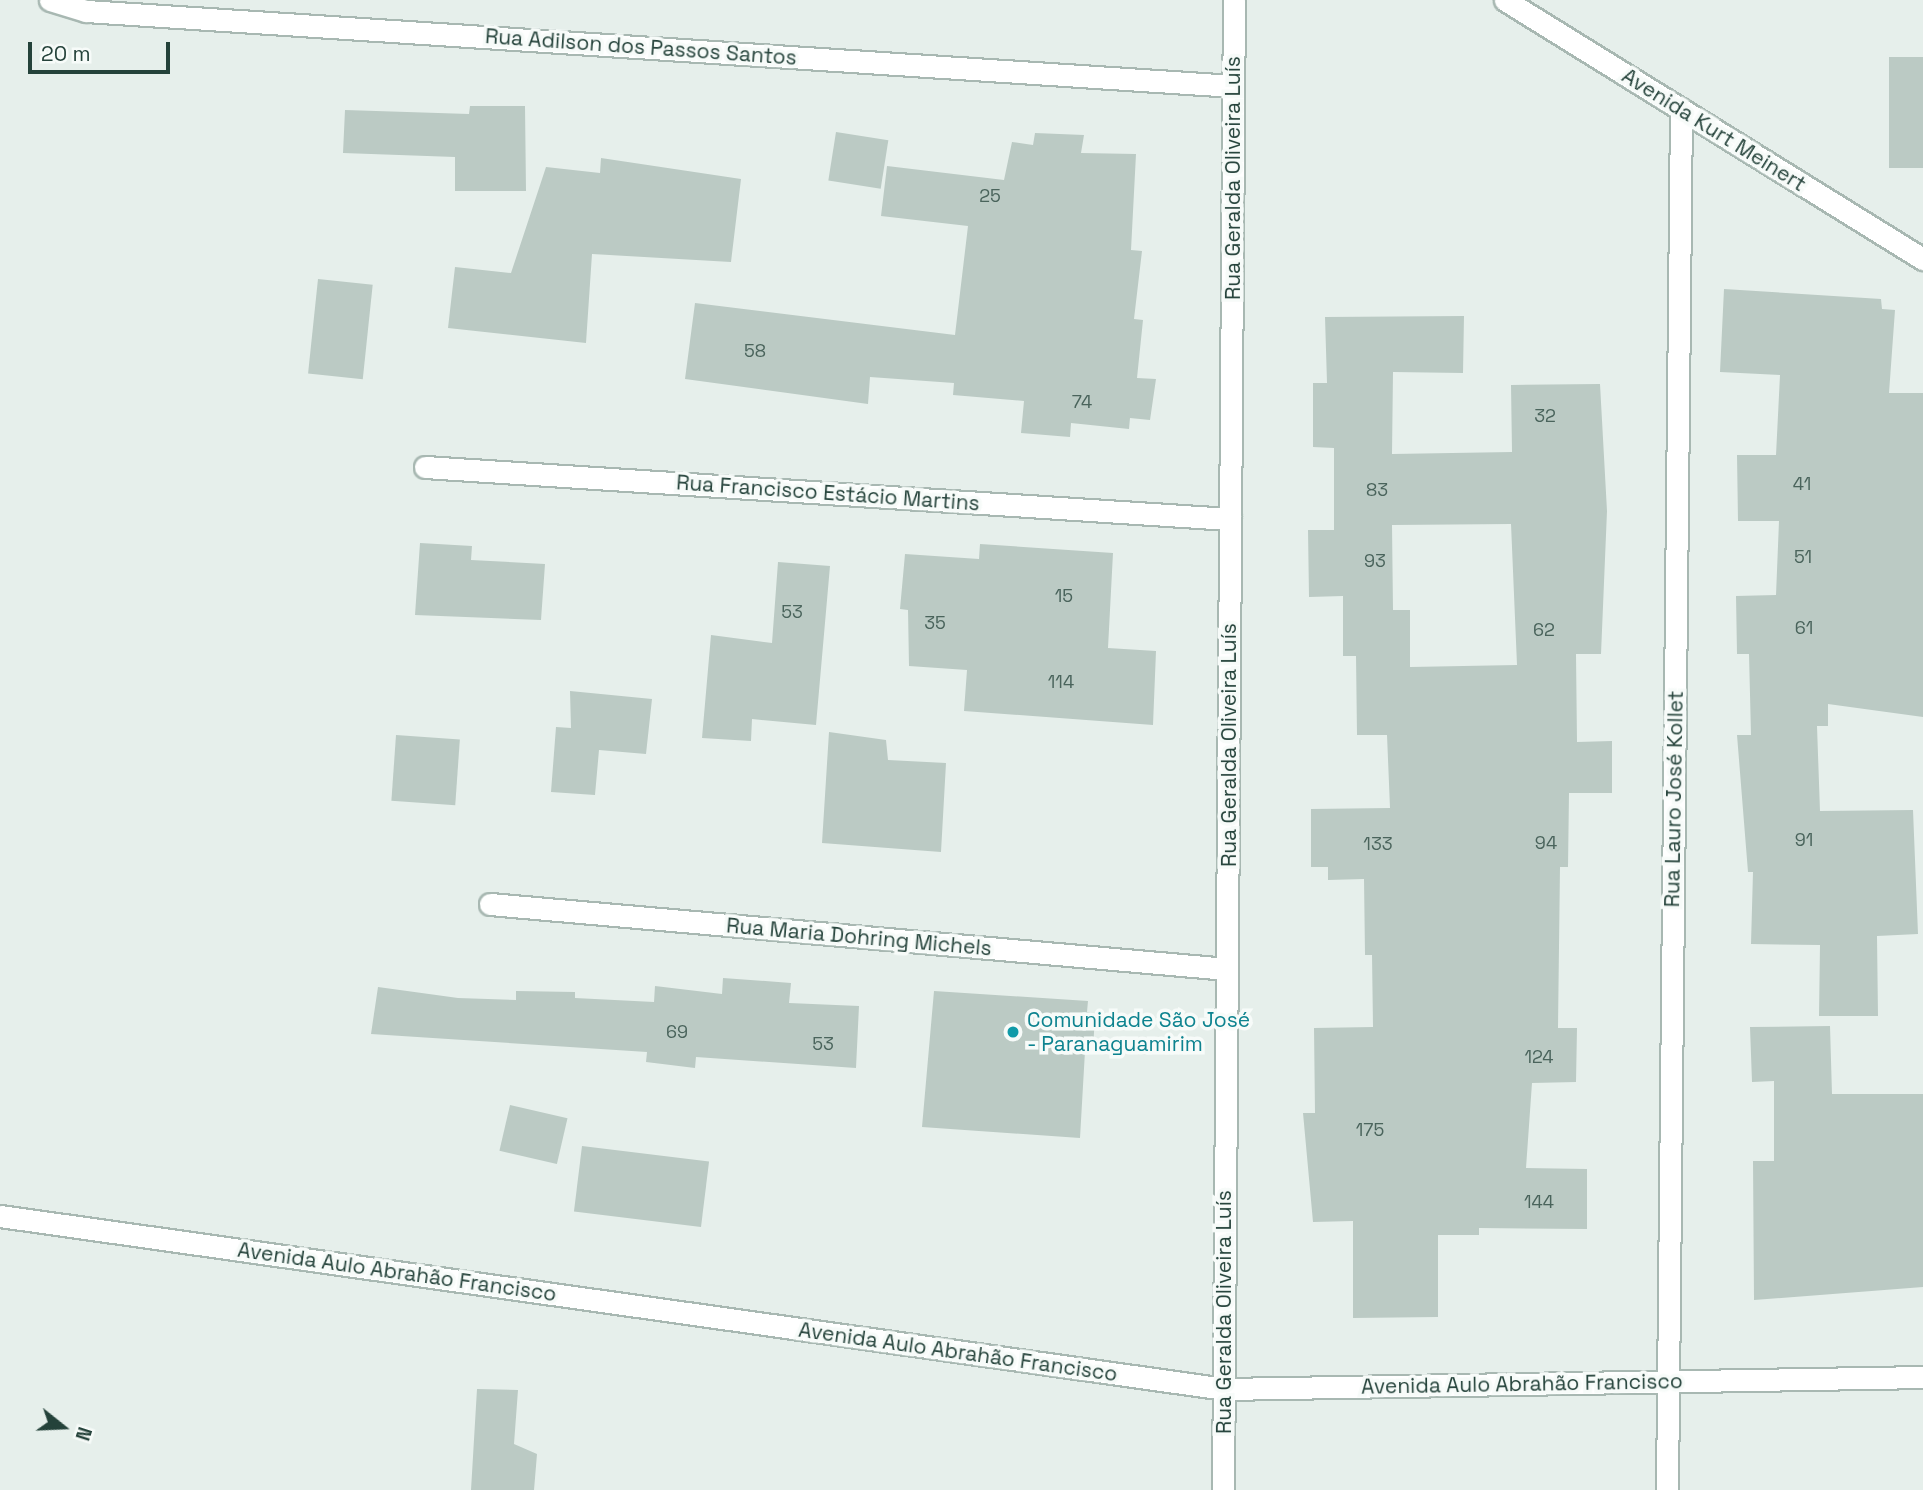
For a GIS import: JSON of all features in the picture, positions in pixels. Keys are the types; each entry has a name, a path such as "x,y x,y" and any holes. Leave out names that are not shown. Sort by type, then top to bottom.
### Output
{"street":[{"name":"Rua Adilson dos Passos Santos","path":"50,0 86,11 1233,86"},
{"name":"Rua Geralda Oliveira Luís","path":"1223,1490 1234,0"},
{"name":"Avenida Kurt Meinert","path":"1505,0 1923,259"},
{"name":"Rua Lauro José Kollet","path":"1667,1490 1681,109"},
{"name":"Rua Francisco Estácio Martins","path":"425,467 1230,519"},
{"name":"Rua Maria Dohring Michels","path":"491,904 1227,969"},
{"name":"Avenida Aulo Abrahão Francisco","path":"0,1216 1224,1389 1923,1377"}],"building":[{"path":"1889,57 1923,57 1923,168 1889,168"},
{"path":"470,106 525,106 526,191 455,191 455,157 343,153 345,110 469,114"},
{"path":"836,132 888,140 881,189 828,180"},
{"path":"1035,133 1084,135 1081,153 1136,154 1131,250 1142,251 1134,319 1143,320 1137,378 1156,379 1150,420 1130,418 1129,429 1071,423 1070,437 1021,433 1024,401 953,395 954,383 870,377 868,404 685,379 695,303 955,335 968,226 881,216 887,166 1004,180 1012,142 1033,145"},
{"path":"601,158 741,179 731,262 592,254 586,343 448,328 455,267 511,273 546,167 600,173"},
{"path":"318,279 373,285 363,379 308,373"},
{"path":"1724,289 1881,299 1882,309 1895,310 1889,393 1923,393 1923,717 1828,704 1828,726 1817,726 1820,811 1913,810 1918,934 1877,936 1878,1016 1819,1016 1820,945 1751,944 1753,872 1748,872 1737,735 1751,735 1749,654 1737,654 1736,596 1776,595 1779,521 1738,521 1737,455 1776,455 1780,375 1720,372"},
{"path":"1464,316 1463,373 1393,372 1392,454 1512,452 1511,385 1600,384 1607,511 1601,654 1576,654 1577,742 1612,741 1612,793 1569,793 1568,867 1560,867 1558,1028 1577,1028 1576,1082 1532,1083 1526,1168 1587,1169 1587,1229 1479,1228 1479,1235 1438,1235 1438,1317 1353,1318 1353,1221 1313,1222 1303,1113 1315,1113 1314,1028 1373,1027 1372,955 1365,955 1364,879 1328,880 1328,867 1311,867 1311,809 1390,808 1387,735 1357,735 1356,656 1343,656 1343,596 1309,597 1308,530 1334,530 1334,448 1313,447 1313,383 1327,383 1325,317","holes":["1511,524 1517,665 1410,667 1410,610 1393,610 1392,525"]},
{"path":"420,543 472,546 471,560 545,564 541,620 415,615"},
{"path":"980,544 1113,553 1108,648 1156,651 1153,725 964,711 967,670 909,666 908,610 900,609 905,554 979,559"},
{"path":"778,562 830,566 816,725 752,719 751,741 702,738 711,635 772,643"},
{"path":"570,691 652,699 646,754 599,750 595,795 551,792 556,727 571,728"},
{"path":"829,732 886,740 888,760 946,763 941,852 822,843"},
{"path":"396,735 460,739 455,805 391,801"},
{"path":"723,978 791,983 789,1003 859,1006 856,1068 696,1057 695,1068 646,1062 647,1052 371,1034 378,987 458,998 516,1000 516,991 575,992 575,998 654,1002 655,986 722,994"},
{"path":"934,991 1088,1001 1087,1012 1095,1013 1093,1052 1085,1051 1080,1138 922,1127"},
{"path":"1830,1026 1832,1094 1923,1094 1923,1287 1754,1300 1753,1161 1774,1161 1774,1081 1752,1082 1750,1027"},
{"path":"510,1105 567,1118 557,1164 499,1151"},
{"path":"582,1146 709,1162 701,1227 574,1212"},
{"path":"477,1389 518,1390 514,1444 537,1454 534,1490 471,1490"}],"place":[{"name":"Comunidade São José - Paranaguamirim","path":"1013,1032"}]}
